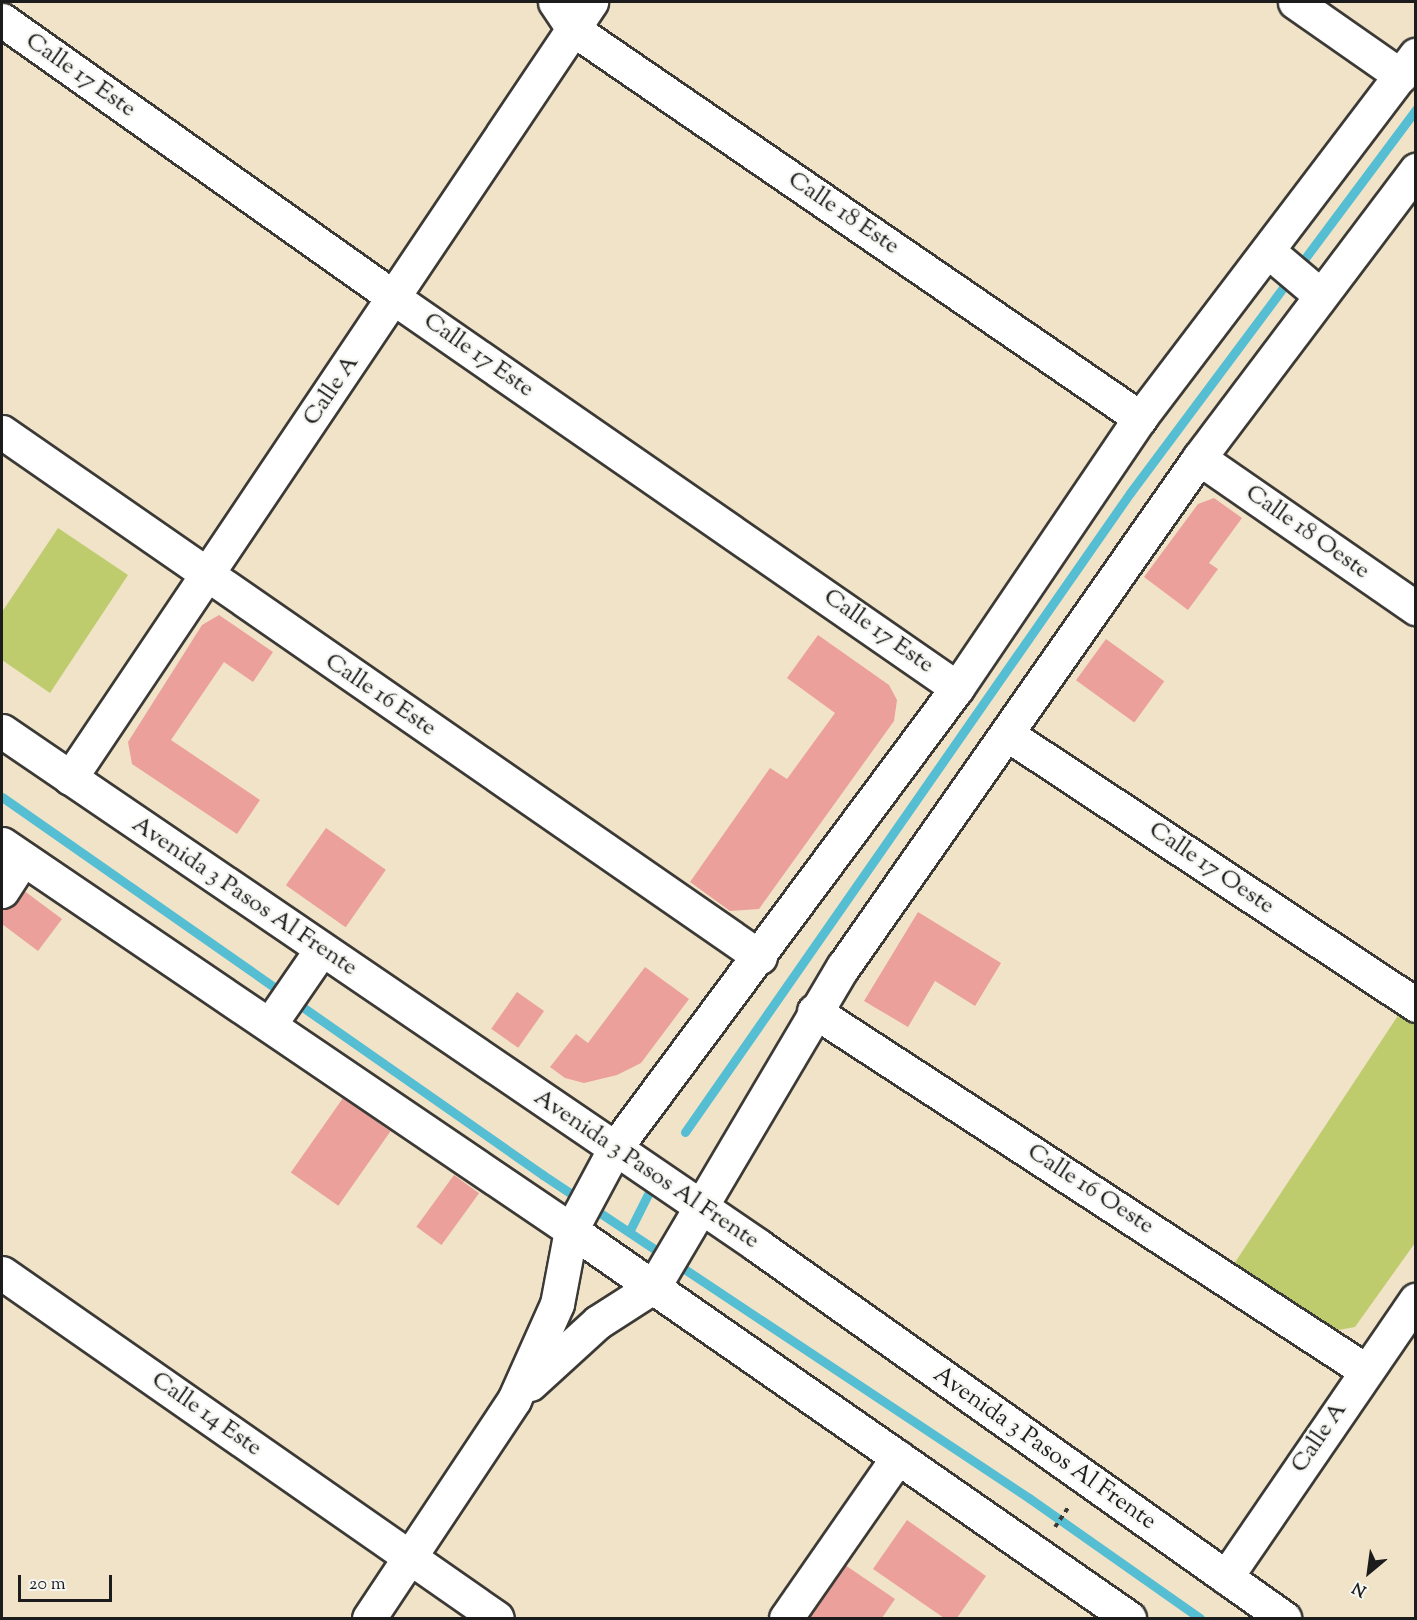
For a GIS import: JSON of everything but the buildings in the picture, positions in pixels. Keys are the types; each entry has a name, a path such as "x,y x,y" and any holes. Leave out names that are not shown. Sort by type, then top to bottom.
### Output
{"street":[{"name":"Calle 18 Este","path":"555,2 573,29 1140,418"},
{"name":"Calle A","path":"70,778 208,578 591,2"},
{"path":"369,1618 514,1400 557,1305 573,1226 615,1148 760,957 957,688 1140,418 1271,254 1408,65 1295,2"},
{"name":"Calle 17 Este","path":"2,20 394,298 957,688"},
{"path":"514,1400 598,1322 656,1281 698,1205 814,1011 1316,291 1416,170"},
{"path":"1271,254 1316,291"},
{"name":"Calle 16 Este","path":"2,432 208,578 760,957"},
{"name":"Calle 18 Oeste","path":"1199,458 1416,608"},
{"name":"Avenida 3 Pasos Al Frente","path":"2,731 698,1205 1284,1618"},
{"name":"Calle 17 Oeste","path":"1007,734 1416,1005"},
{"path":"2,891 12,852 274,1018 656,1281 898,1457 1129,1618"},
{"path":"274,1018 321,950"},
{"name":"Calle 16 Oeste","path":"814,1011 1365,1370"},
{"name":"Calle 14 Este","path":"2,1273 497,1618"},
{"name":"Calle A","path":"1226,1577 1365,1370 1416,1300"},
{"path":"786,1618 898,1457"}],"path":[{"path":"1053,1529 1066,1510"}],"green space":[{"path":"58,528 128,575 50,693 2,660 2,612"},
{"path":"1401,1011 1415,1022 1415,1243 1355,1327 1328,1332 1234,1264"}],"waterway":[{"path":"685,1132 1130,493 1416,109"},
{"path":"2,797 543,1175 1029,1498 1200,1618"},
{"path":"629,1232 648,1194"}]}
